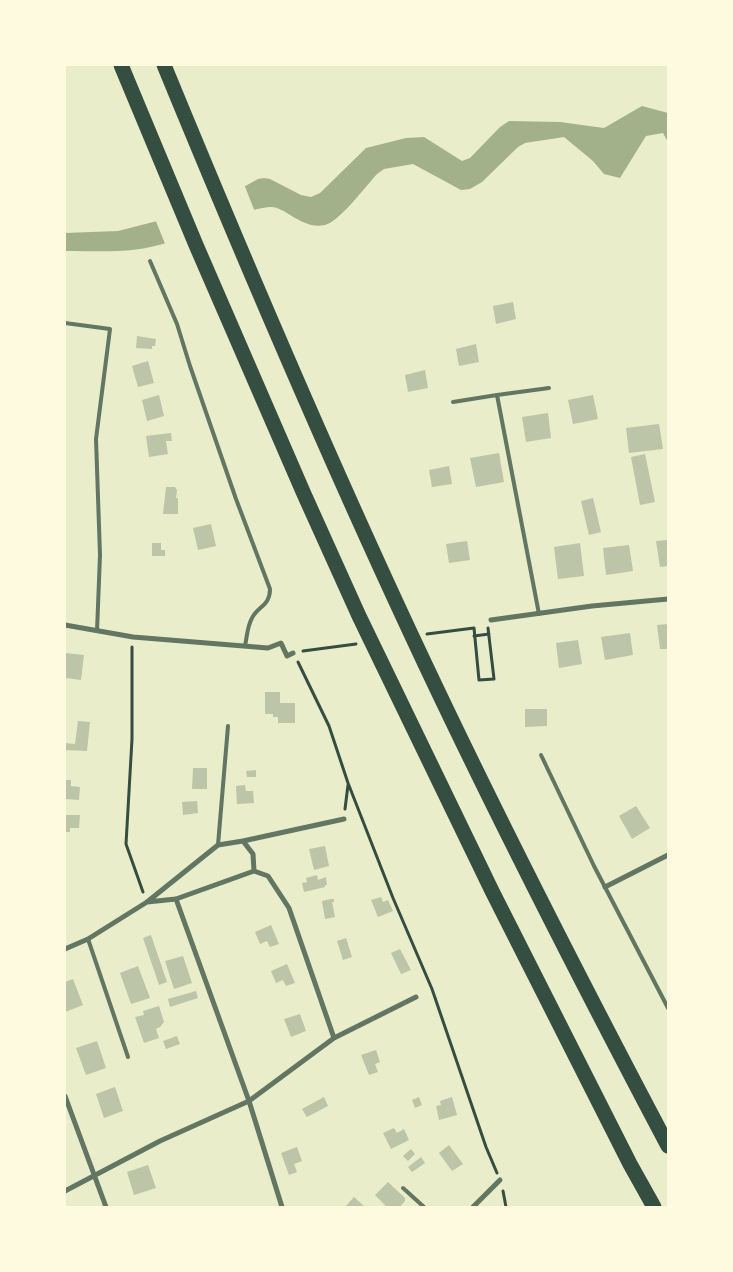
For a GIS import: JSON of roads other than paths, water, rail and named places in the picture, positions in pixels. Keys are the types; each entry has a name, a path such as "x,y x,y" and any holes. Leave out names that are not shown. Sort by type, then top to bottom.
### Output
{"highway":[{"path":"121,65 196,245 304,494 416,735 496,900 654,1207"},
{"path":"164,65 232,231 352,505 425,664 502,824 668,1146"}],"street":[{"path":"491,620 592,606 668,599"},
{"path":"65,625 132,637 268,648 281,643 287,656 294,653"},
{"path":"65,949 88,939 147,902 218,845 344,819"},
{"path":"244,841 253,854 254,871"},
{"path":"605,887 668,856"},
{"path":"147,902 176,900 254,871 268,876 288,908 334,1038"},
{"path":"176,900 248,1101 282,1207"},
{"path":"65,1191 160,1141 248,1101 334,1038 416,997"},
{"path":"65,1096 106,1207"},
{"path":"473,1207 500,1180"}],"lane":[{"path":"150,261 177,324 233,491 270,589 270,596 265,604 251,619 245,646"},
{"path":"65,323 110,329 96,439 100,555 97,631"},
{"path":"453,402 549,388"},
{"path":"497,395 539,614"},
{"path":"218,845 228,726"},
{"path":"541,755 605,887 668,1008"},
{"path":"88,939 128,1056"},
{"path":"403,1188 424,1207"}]}
